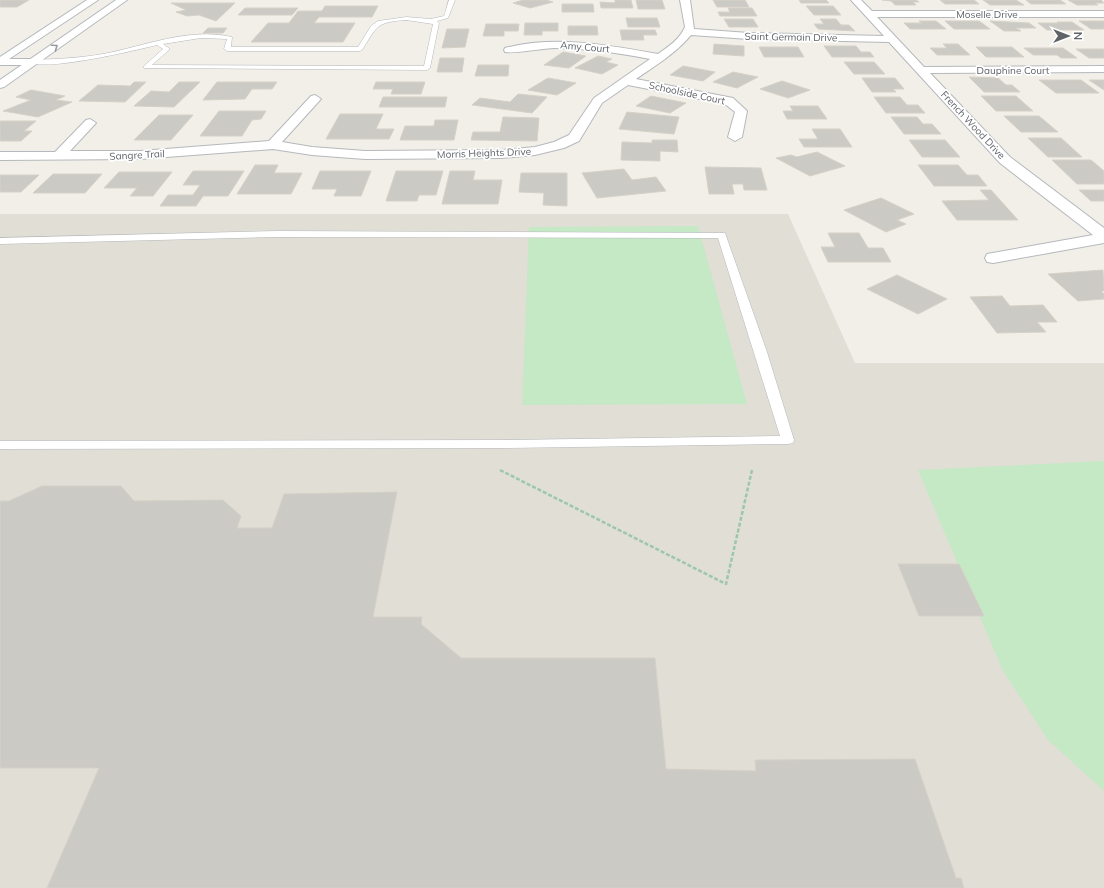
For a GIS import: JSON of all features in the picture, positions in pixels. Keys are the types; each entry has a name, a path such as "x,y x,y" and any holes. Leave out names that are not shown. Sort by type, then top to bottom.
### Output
{"street":[{"path":"0,62 93,0"},
{"path":"0,85 122,0"},
{"path":"684,0 690,27 688,32"},
{"name":"French Wood Drive","path":"856,0 1005,160 1104,237"},
{"name":"Moselle Drive","path":"870,14 1104,14"},
{"name":"Saint Germain Drive","path":"688,32 749,36 893,39"},
{"name":"Morris Heights Drive","path":"273,145 312,151 365,155 501,154 534,151 559,145 574,138 598,100 661,58 676,46 688,32"},
{"name":"Amy Court","path":"509,50 535,45 569,44 607,48 661,58"},
{"path":"0,62 33,62"},
{"name":"Dauphine Court","path":"922,70 1104,70"},
{"name":"Schoolside Court","path":"626,81 729,101 741,111 734,138"},
{"path":"273,145 315,99"},
{"path":"58,156 90,123"},
{"name":"Sangre Trail","path":"0,156 140,155 273,145"},
{"path":"993,258 1104,237"}],"lane":[{"path":"33,62 87,59 189,38 230,38 227,49 360,49 374,26 379,23 399,19 432,21 446,17 452,0"},
{"path":"159,44 167,49 146,67 428,68 436,29 436,24 432,21"},
{"path":"0,241 278,234 722,235 761,352 788,440 401,444 0,445"}],"path":[{"path":"500,470 726,584 752,470"}],"shaded area":[{"path":"0,214 788,214 855,363 1104,363 1104,888 0,888"}],"green space":[{"path":"698,226 747,404 522,405 529,227"},
{"path":"1104,461 1104,791 1048,740 1002,669 918,470"}],"building":[{"path":"0,0 29,0 17,7 0,7"},
{"path":"523,0 546,0 553,2 530,8 513,3"},
{"path":"615,0 631,0 633,8 601,8 600,2 615,3"},
{"path":"636,0 662,0 665,9 638,9"},
{"path":"713,0 745,0 749,7 717,7"},
{"path":"799,0 826,0 829,3 801,3"},
{"path":"882,0 916,0 919,2 913,2 916,5 895,5 891,1"},
{"path":"940,0 974,0 979,4 945,4"},
{"path":"983,0 1016,0 1024,5 990,5"},
{"path":"1026,0 1060,0 1066,4 1031,4"},
{"path":"1068,0 1101,0 1104,3 1095,3 1098,5 1077,5"},
{"path":"171,3 235,3 216,21 199,15 187,16 176,12 186,10"},
{"path":"562,4 593,4 594,12 562,12"},
{"path":"325,6 378,6 372,17 319,17 314,23 355,23 343,42 251,42 268,23 289,23 298,11 322,11"},
{"path":"806,6 833,6 841,15 814,15"},
{"path":"245,8 298,8 292,15 238,15"},
{"path":"728,8 752,8 757,16 720,16 718,12 730,12"},
{"path":"626,18 657,18 660,27 628,27"},
{"path":"724,19 753,19 758,27 729,27"},
{"path":"820,19 836,19 841,25 849,25 855,31 818,29 814,24 824,24"},
{"path":"919,21 936,21 946,29 910,29 904,23 922,23"},
{"path":"945,21 979,21 990,29 954,29"},
{"path":"990,21 1029,23 1036,28 1016,28 1021,31 1004,31"},
{"path":"1079,21 1104,21 1104,29 1091,29"},
{"path":"1057,22 1072,22 1084,30 1047,30 1038,23 1060,23"},
{"path":"525,23 558,23 558,31 542,31 542,35 524,35"},
{"path":"486,24 519,24 518,31 504,31 504,36 483,36"},
{"path":"568,26 597,26 598,35 568,35"},
{"path":"208,28 227,28 223,33 203,33"},
{"path":"447,29 469,29 465,47 442,48"},
{"path":"620,30 655,30 657,35 643,35 644,40 622,40"},
{"path":"714,44 744,46 744,56 713,54"},
{"path":"943,44 958,44 970,55 937,55 930,48 947,48"},
{"path":"824,46 856,46 861,52 870,52 874,57 832,57"},
{"path":"759,47 798,47 804,57 764,57"},
{"path":"976,47 1012,47 1024,57 986,57"},
{"path":"1024,48 1063,48 1077,58 1061,58 1057,55 1033,55"},
{"path":"1076,49 1104,49 1104,58 1089,58"},
{"path":"563,52 586,56 569,68 544,65"},
{"path":"598,56 612,59 606,62 618,65 602,74 575,68"},
{"path":"440,58 464,58 462,72 437,72"},
{"path":"844,62 874,62 885,74 854,74"},
{"path":"478,65 509,65 508,76 475,76"},
{"path":"683,66 715,72 703,81 670,75"},
{"path":"733,72 758,77 737,88 713,82"},
{"path":"969,77 998,78 1006,85 1012,85 1020,92 984,92"},
{"path":"548,78 576,83 557,95 528,90"},
{"path":"862,78 895,78 904,89 893,89 896,92 872,92"},
{"path":"1039,80 1081,80 1099,93 1056,93"},
{"path":"1089,80 1104,80 1104,90"},
{"path":"782,81 810,90 788,98 760,89"},
{"path":"134,82 146,82 125,102 79,101 98,85 130,86"},
{"path":"179,82 200,82 174,107 134,106 151,91 169,92"},
{"path":"217,82 277,82 272,89 252,89 245,99 203,100"},
{"path":"376,82 425,82 421,94 391,94 393,89 373,89"},
{"path":"31,90 65,96 56,100 72,102 38,117 3,111 31,100 16,97"},
{"path":"518,94 547,97 532,113 472,105 480,98 510,102"},
{"path":"651,96 686,103 670,113 636,106"},
{"path":"981,96 1016,96 1033,111 996,111"},
{"path":"383,97 447,97 445,107 379,107"},
{"path":"874,97 900,97 907,105 918,105 925,113 886,113"},
{"path":"790,106 818,106 827,119 787,119 783,111 793,111"},
{"path":"219,111 266,111 261,119 252,120 242,136 200,136"},
{"path":"627,112 679,117 674,134 619,129"},
{"path":"340,114 383,114 376,129 394,129 389,139 326,139"},
{"path":"159,115 193,115 171,140 134,140"},
{"path":"1004,116 1039,116 1058,132 1021,132"},
{"path":"503,117 539,118 537,141 471,140 473,132 500,132"},
{"path":"891,117 917,117 923,124 932,124 941,134 904,134"},
{"path":"435,120 458,120 454,140 400,140 405,126 434,126"},
{"path":"0,121 36,121 24,131 32,131 21,141 0,141"},
{"path":"812,129 840,129 852,147 804,147 799,139 818,139"},
{"path":"1028,138 1061,138 1082,157 1048,157"},
{"path":"652,140 677,140 678,152 660,151 660,161 621,160 622,142 652,143"},
{"path":"909,140 945,140 960,157 922,157"},
{"path":"817,152 845,166 810,176 776,158 791,155 797,157"},
{"path":"1052,160 1091,160 1104,171 1104,184 1077,184"},
{"path":"255,165 278,165 274,173 302,173 291,194 237,194"},
{"path":"918,165 958,165 967,175 978,175 987,186 934,186"},
{"path":"705,167 761,168 767,190 744,190 743,184 732,184 734,194 709,194"},
{"path":"624,169 632,180 656,177 666,191 597,198 582,173"},
{"path":"193,171 244,171 228,196 203,196 196,206 160,206 168,195 193,195 200,185 183,185"},
{"path":"320,171 371,171 361,196 334,196 337,189 312,189"},
{"path":"396,171 443,171 436,195 419,195 417,201 386,201"},
{"path":"450,171 475,171 473,180 502,180 498,204 442,204"},
{"path":"119,172 172,172 153,196 130,196 137,188 104,188"},
{"path":"521,173 567,173 567,206 543,205 544,193 519,192"},
{"path":"53,174 102,174 85,193 33,193"},
{"path":"0,175 39,175 21,192 0,192"},
{"path":"980,190 991,190 1018,220 957,220 942,201 989,200"},
{"path":"1079,190 1104,190 1104,201 1091,201"},
{"path":"881,198 914,214 897,220 906,224 886,232 844,210"},
{"path":"828,233 859,233 868,248 883,248 891,262 828,262 821,247 835,247"},
{"path":"1103,270 1104,291 1101,291 1104,294 1104,299 1078,301 1048,274"},
{"path":"897,275 947,299 918,314 867,289"},
{"path":"1002,296 1010,306 1043,305 1057,322 1037,322 1046,332 997,333 970,297"},
{"path":"42,486 121,486 134,501 223,500 241,516 237,528 272,528 284,494 397,492 373,617 422,617 421,624 461,658 655,658 666,769 756,771 755,760 915,759 956,878 961,878 964,888 47,888 99,768 0,768 0,501 9,501"},
{"path":"898,564 959,564 984,616 919,616"}]}
